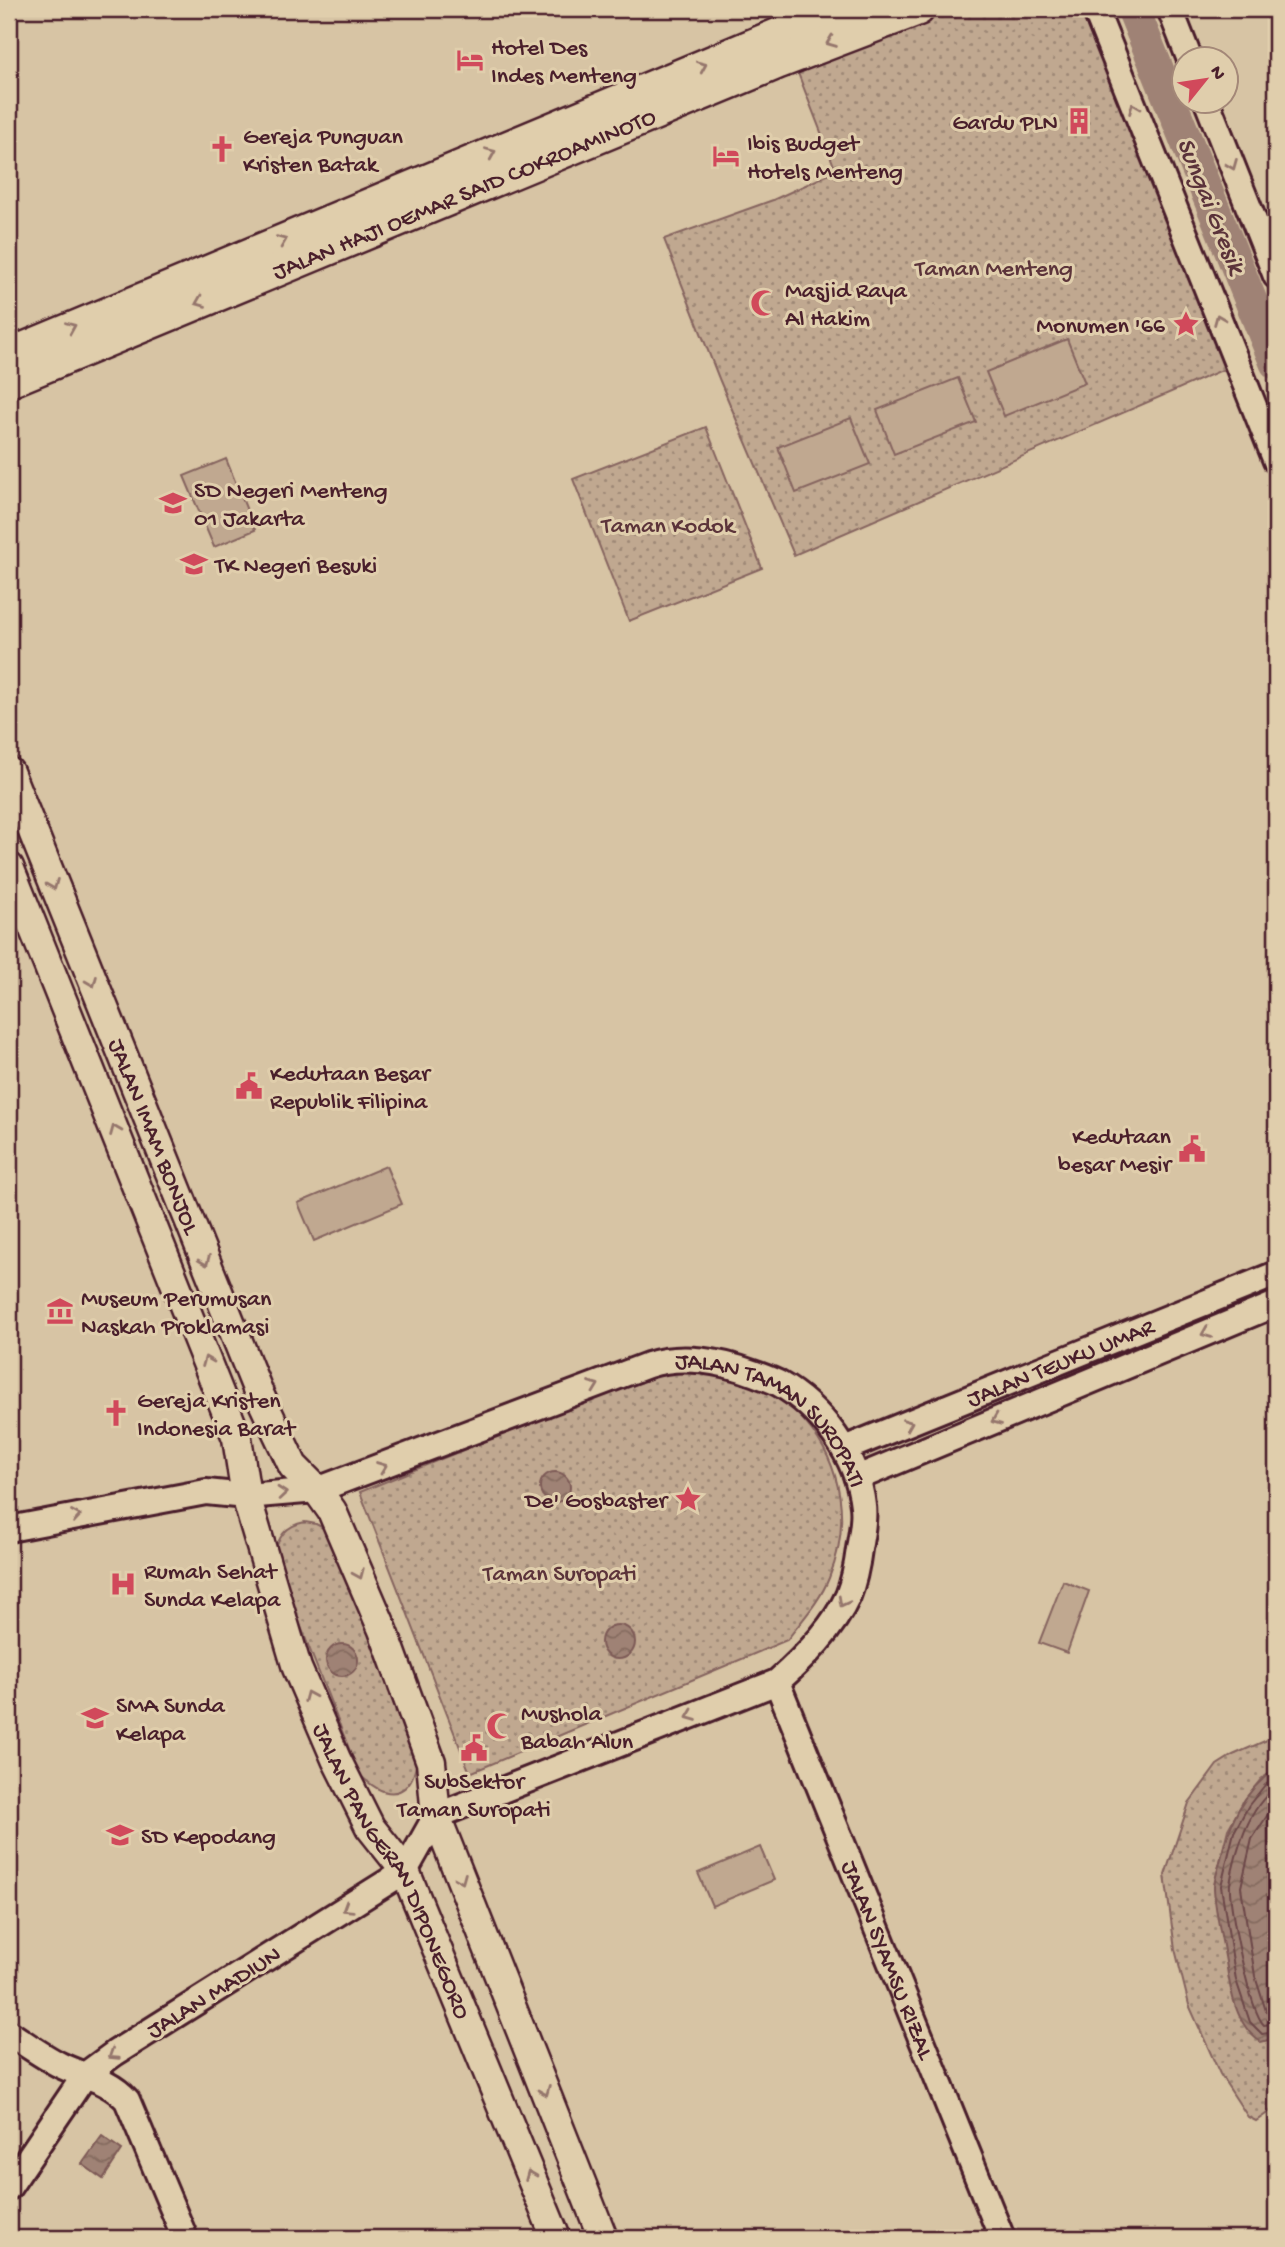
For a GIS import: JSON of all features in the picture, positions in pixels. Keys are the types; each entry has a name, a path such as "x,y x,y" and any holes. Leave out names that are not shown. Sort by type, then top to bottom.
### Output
{"main road":[{"name":"JALAN HAJI OEMAR SAID COKROAMINOTO","path":"9,355 839,9"},
{"name":"JALAN HAJI OEMAR SAID COKROAMINOTO","path":"9,381 742,77 918,9"},
{"name":"JALAN IMAM BONJOL","path":"9,772 260,1396 293,1466 317,1490"},
{"name":"JALAN IMAM BONJOL","path":"9,867 237,1438 246,1496"},
{"path":"35,931 66,919"},
{"name":"JALAN PANGERAN DIPONEGORO","path":"317,1490 332,1511 393,1657 432,1762 436,1816 603,2238"},
{"name":"JALAN PANGERAN DIPONEGORO","path":"246,1496 297,1668 331,1748 370,1827 405,1871 556,2238"}],"street":[{"path":"1095,9 1276,461"},
{"path":"1170,9 1185,46"},
{"path":"1213,116 1276,276"},
{"name":"JALAN TEUKU UMAR","path":"845,1450 1276,1274"},
{"name":"JALAN TEUKU UMAR","path":"857,1478 1276,1304"},
{"name":"JALAN TAMAN SUROPATI","path":"9,1528 206,1492 246,1496 317,1490 659,1361 715,1362 747,1371 778,1383 806,1403 845,1450 857,1478 863,1508 856,1570 847,1596 831,1625 796,1665 777,1682 436,1816"},
{"name":"JALAN SYAMSU RIZAL","path":"777,1682 1002,2238"},
{"name":"JALAN MADIUN","path":"9,2187 85,2075 115,2053 405,1871 436,1816"},
{"path":"9,2033 60,2065 107,2083 127,2100 185,2238"}],"green space":[{"name":"Taman Menteng","path":"946,9 1086,9 1236,364 794,555 720,381 664,239 773,200 836,171 798,73"},
{"path":"1067,339 1085,383 1004,416 986,372"},
{"path":"958,378 976,422 894,454 877,410"},
{"path":"851,418 870,464 796,493 778,447"},
{"name":"Taman Kodok","path":"706,427 762,568 629,621 573,479"},
{"path":"226,459 255,530 214,547 184,476"},
{"path":"386,1166 402,1204 314,1241 298,1203"},
{"name":"Taman Suropati","path":"667,1367 722,1372 764,1388 790,1405 819,1440 835,1477 841,1517 836,1558 821,1595 787,1640 470,1773 360,1492"},
{"path":"305,1522 327,1530 418,1751 412,1778 399,1791 381,1790 359,1774 273,1556 283,1533 292,1526"},
{"path":"1063,1581 1089,1591 1067,1653 1039,1643"},
{"path":"1276,1736 1276,1769 1261,1779 1228,1829 1214,1886 1261,2041 1276,2038 1276,2107 1256,2121 1248,2117 1220,2074 1189,2005 1175,1949 1165,1875 1189,1803 1217,1765"},
{"path":"760,1847 774,1880 712,1906 698,1873"}],"water":[{"path":"555,1472 565,1477 570,1487 565,1497 555,1502 545,1497 540,1487 545,1477"},
{"path":"618,1625 630,1630 635,1642 630,1654 618,1659 606,1654 601,1642 606,1630"},
{"path":"342,1644 353,1649 358,1660 353,1671 342,1676 331,1671 326,1660 331,1649"},
{"path":"1276,1769 1276,2038 1261,2042 1246,2027 1236,2007 1214,1888 1228,1835 1239,1810 1254,1787"},
{"path":"102,2136 122,2150 103,2179 82,2164"}],"waterway":[{"name":"Sungai Gresik","path":"1133,9 1276,363"}],"place":[{"name":"Hotel Des Indes Menteng","path":"470,60"},
{"name":"Gardu PLN","path":"1079,121"},
{"name":"Gereja Punguan Kristen Batak","path":"222,149"},
{"name":"Ibis Budget Hotels Menteng","path":"726,156"},
{"name":"Masjid Raya Al Hakim","path":"764,303"},
{"name":"Monumen '66","path":"1186,324"},
{"name":"SD Negeri Menteng 01 Jakarta","path":"173,503"},
{"name":"TK Negeri Besuki","path":"194,564"},
{"name":"Kedutaan Besar Republik Filipina","path":"249,1086"},
{"name":"Kedutaan besar Mesir","path":"1192,1149"},
{"name":"Museum Perumusan Naskah Proklamasi","path":"60,1311"},
{"name":"Gereja Kristen Indonesia Barat","path":"116,1413"},
{"name":"De' Gosbaster","path":"688,1499"},
{"name":"Rumah Sehat Sunda Kelapa","path":"123,1584"},
{"name":"SMA Sunda Kelapa","path":"95,1718"},
{"name":"Mushola Babah Alun","path":"500,1726"},
{"name":"SubSektor Taman Suropati","path":"474,1748"},
{"name":"SD Kepodang","path":"120,1835"}]}
